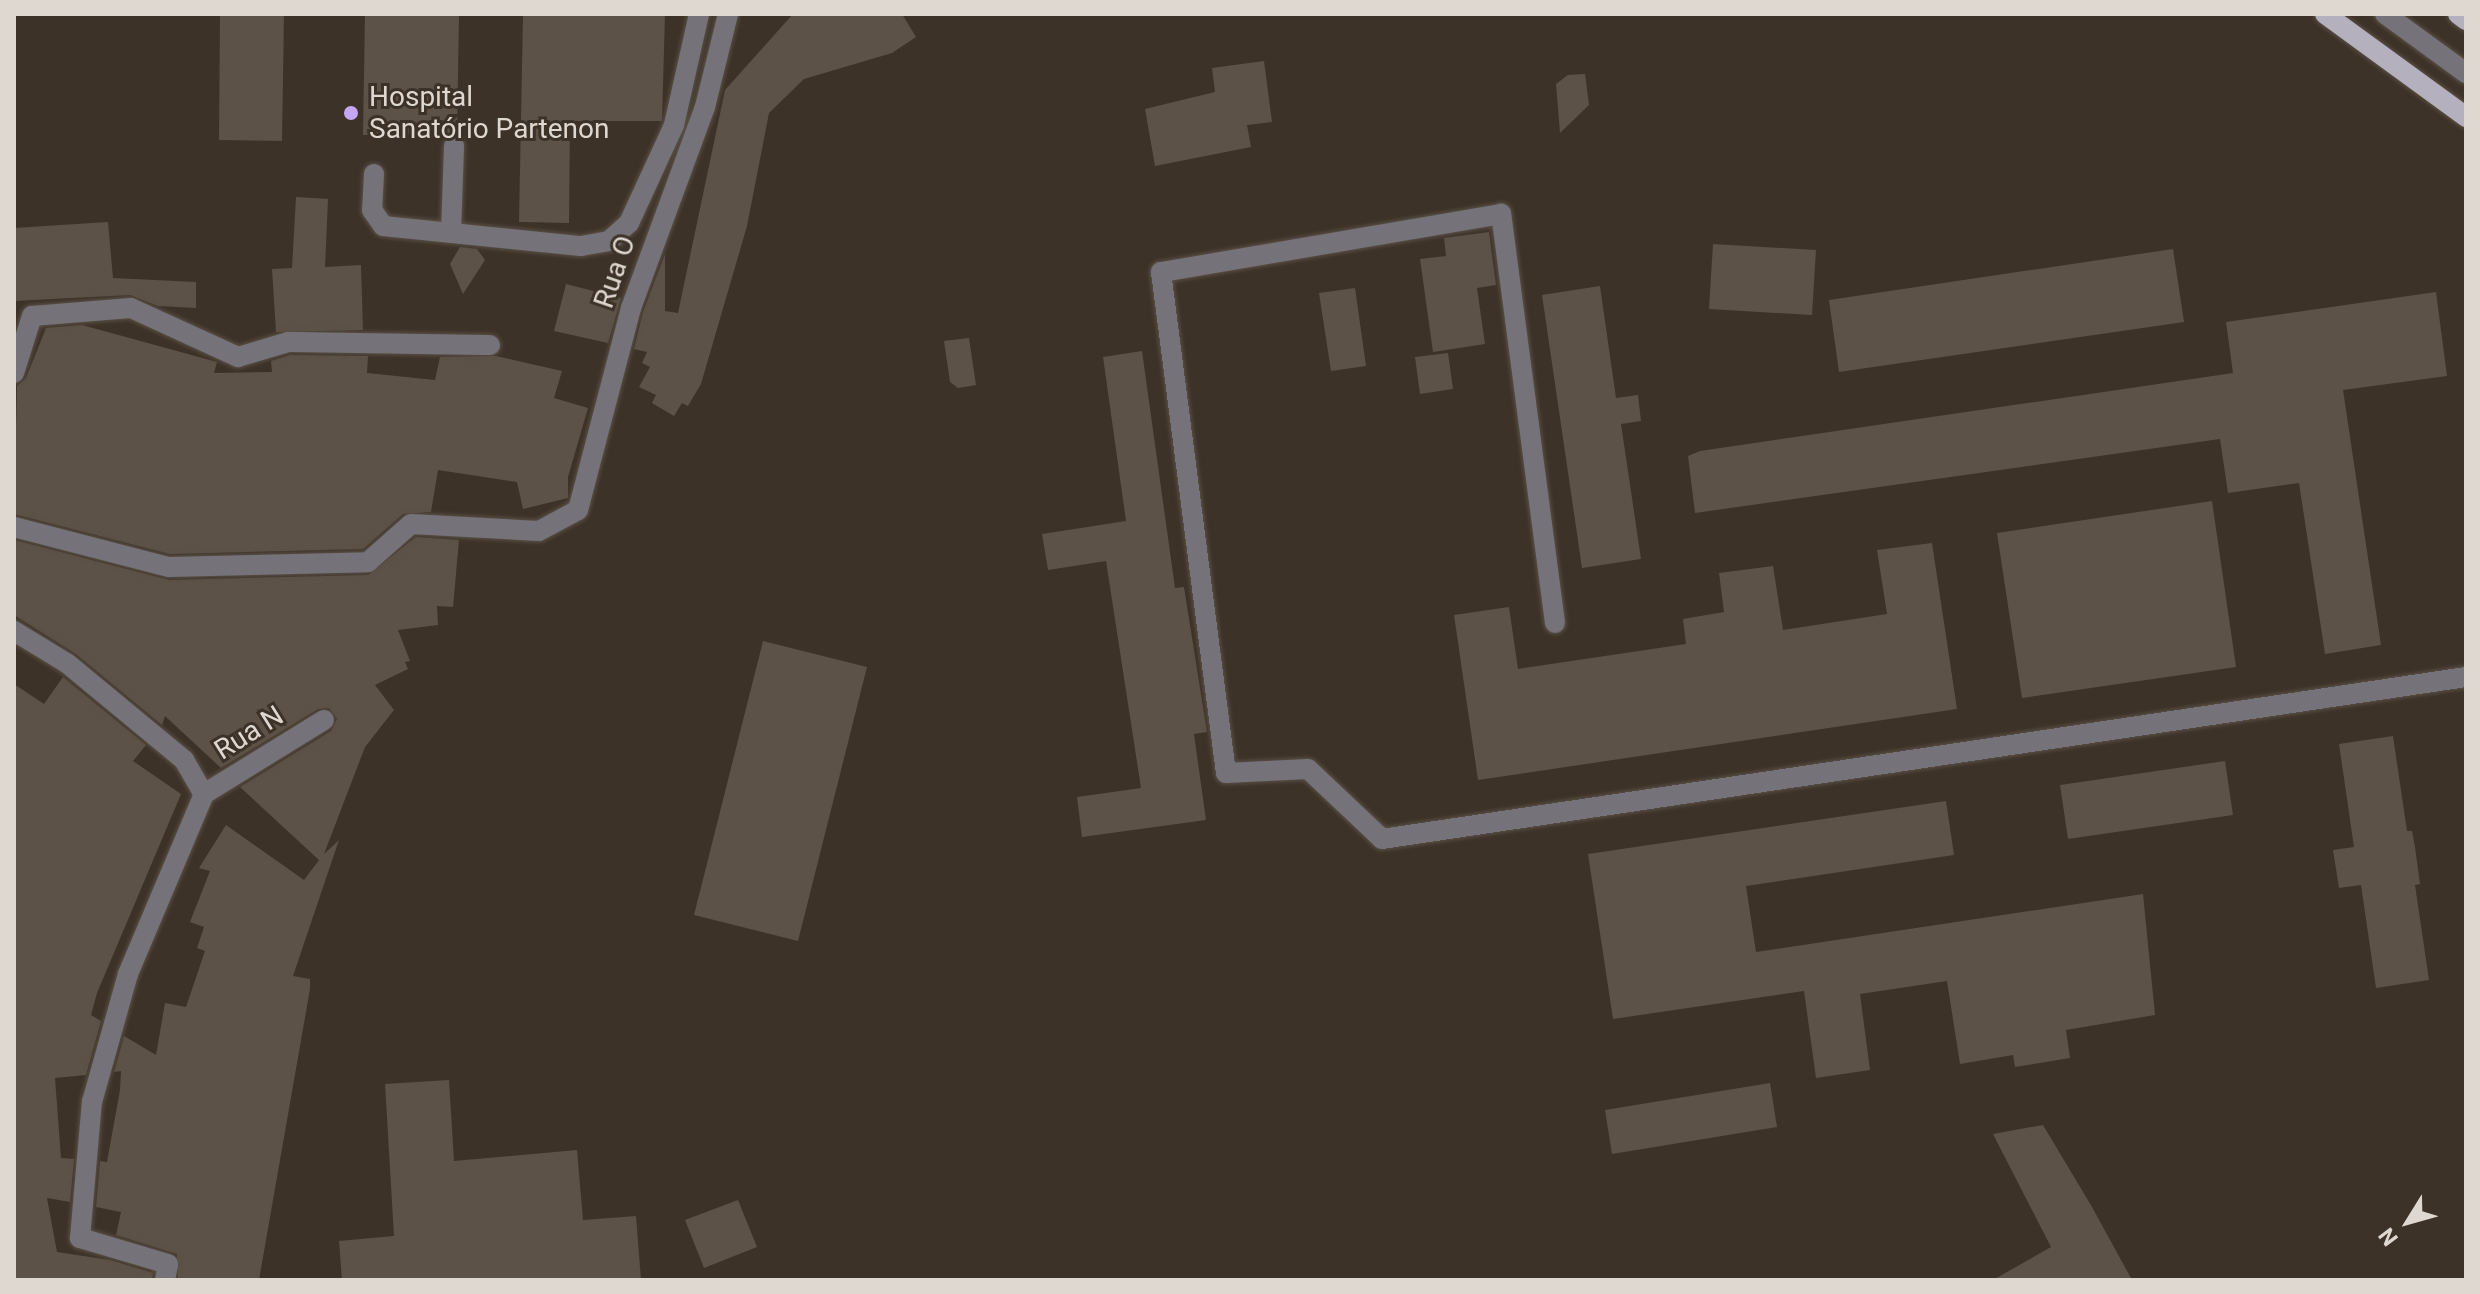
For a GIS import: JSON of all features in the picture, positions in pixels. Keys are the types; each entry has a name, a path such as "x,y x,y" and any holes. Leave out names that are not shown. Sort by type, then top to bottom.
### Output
{"main road":[{"path":"2325,14 2466,117"},
{"path":"2458,14 2466,20"}],"lane":[{"path":"374,174 372,210 377,222 408,231 581,246 620,233 674,125 699,14"},
{"name":"Rua O","path":"14,527 169,567 368,562 411,524 539,531 578,510 631,308 705,107 728,14"},
{"path":"2385,14 2466,73"},
{"path":"451,233 454,146"},
{"path":"1555,623 1501,214 1161,272 1226,773 1308,769 1382,839 2466,677"},
{"path":"14,373 23,314 131,308 238,357 288,342 490,345"},
{"path":"14,631 68,664 184,760 204,794 128,974 92,1102 80,1238 168,1264 165,1280"},
{"name":"Rua N","path":"204,794 324,720"}],"building":[{"path":"220,14 284,14 282,141 219,140"},
{"path":"365,14 459,14 457,134 363,135"},
{"path":"523,14 665,14 662,121 570,121 569,223 519,222"},
{"path":"793,14 902,14 916,37 892,53 804,79 769,113 747,226 701,384 688,406 682,403 674,416 652,403 656,395 639,387 650,367 642,363 647,352 634,349 643,312 665,254 665,311 678,313 725,90"},
{"path":"1264,61 1272,122 1247,125 1251,147 1155,166 1145,109 1215,92 1212,68"},
{"path":"1585,74 1589,105 1560,133 1556,84 1568,75"},
{"path":"296,197 328,199 325,267 361,265 363,330 276,332 272,269 292,268"},
{"path":"108,222 113,278 196,282 196,308 158,306 130,295 14,301 14,228"},
{"path":"1489,232 1496,285 1477,288 1485,344 1433,352 1420,259 1446,256 1444,238"},
{"path":"1713,244 1816,250 1812,315 1709,309"},
{"path":"460,247 477,249 485,260 463,294 450,264"},
{"path":"2173,249 2184,322 1839,372 1829,300"},
{"path":"566,284 621,298 608,343 554,331"},
{"path":"1600,286 1616,398 1638,395 1641,421 1621,424 1641,559 1582,568 1542,295"},
{"path":"1355,288 1366,366 1331,371 1319,293"},
{"path":"2436,292 2447,376 2343,390 2381,645 2325,654 2299,483 2228,493 2220,439 1695,513 1688,456 1700,451 2233,373 2226,322"},
{"path":"82,325 217,362 214,373 272,372 271,361 290,355 368,356 367,373 435,380 440,357 496,356 562,371 554,398 588,408 568,477 568,498 523,509 517,482 438,470 431,512 403,514 363,549 170,554 14,514 17,386 26,378 46,328"},
{"path":"969,338 976,385 958,388 950,382 944,341"},
{"path":"1142,351 1175,588 1184,587 1207,732 1194,734 1206,820 1082,837 1077,797 1141,788 1106,561 1048,570 1042,534 1126,521 1103,357"},
{"path":"1448,353 1453,389 1420,394 1415,357"},
{"path":"2212,501 2236,667 2022,698 1997,533"},
{"path":"416,537 459,540 453,607 437,606 438,625 398,630 410,661 405,662 408,669 375,685 394,710 365,747 324,854 339,840 293,976 310,979 310,989 259,1280 178,1280 177,1254 116,1235 121,1212 96,1207 100,1161 107,1162 120,1090 121,1071 114,1072 124,1036 156,1055 165,1003 186,1007 205,951 197,948 204,927 190,922 210,871 199,868 226,825 304,880 319,860 240,787 331,731 337,719 329,708 318,709 221,768 165,716 162,725 76,654 14,615 14,540 169,580 368,575"},
{"path":"1932,543 1957,709 1478,780 1454,615 1509,607 1518,669 1686,644 1683,619 1724,612 1719,573 1773,566 1783,630 1887,614 1877,550"},
{"path":"763,641 867,667 798,941 694,915"},
{"path":"63,677 146,745 133,761 181,794 97,993 91,1015 101,1021 86,1075 55,1078 61,1158 74,1159 70,1202 47,1198 57,1252 110,1260 153,1273 152,1280 14,1280 14,684 44,704"},
{"path":"2393,736 2407,831 2412,831 2415,847 2420,884 2415,885 2429,980 2376,988 2361,885 2339,888 2333,850 2354,847 2339,744"},
{"path":"2225,761 2233,815 2068,839 2060,785"},
{"path":"1946,801 1954,855 1746,886 1756,952 2143,894 2155,1015 2066,1030 2070,1058 2015,1067 2013,1055 1960,1064 1947,981 1860,994 1870,1070 1816,1078 1804,991 1613,1019 1588,854"},
{"path":"449,1080 454,1161 577,1150 583,1220 636,1216 641,1280 342,1280 339,1241 394,1236 385,1084"},
{"path":"1770,1083 1777,1127 1612,1154 1605,1110"},
{"path":"2043,1125 2132,1280 1993,1280 2051,1247 1993,1134"},
{"path":"738,1200 757,1247 704,1268 685,1220"}],"place":[{"name":"Hospital Sanatório Partenon","path":"351,113"}]}
